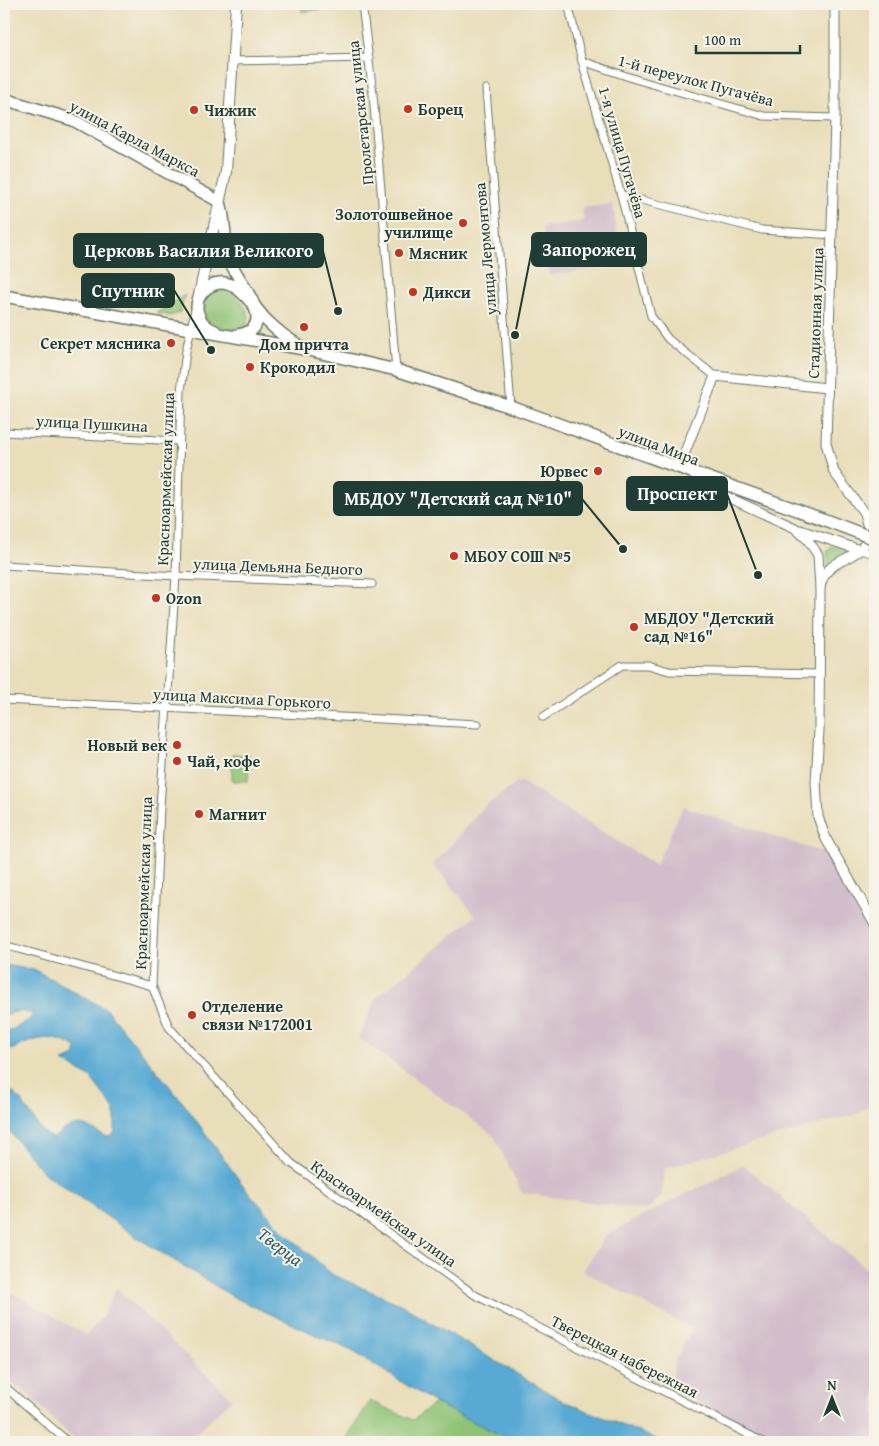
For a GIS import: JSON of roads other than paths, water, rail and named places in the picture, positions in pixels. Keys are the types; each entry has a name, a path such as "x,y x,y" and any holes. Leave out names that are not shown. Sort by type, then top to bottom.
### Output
{"main road":[{"path":"220,202 227,253 251,301 256,316 253,328 243,334 224,335 210,329 202,322 197,313 226,172 236,4"},
{"name":"улица Карла Маркса","path":"4,99 74,120 220,202"},
{"path":"198,301 209,287 223,283 235,286 251,301"},
{"name":"улица Мира","path":"4,296 304,349 396,370 511,407 695,473"},
{"name":"улица Мира","path":"251,301 276,329 304,349"},
{"path":"695,473 875,539"}],"street":[{"name":"Пролетарская улица","path":"362,4 369,58 396,370"},
{"name":"1-я улица Пугачёва","path":"568,4 654,322 668,340 715,376"},
{"name":"Стадионная улица","path":"835,4 835,118 826,437 829,460 839,482 868,522 868,535 860,550"},
{"path":"233,61 369,58"},
{"name":"1-й переулок Пугачёва","path":"582,61 638,80 764,116 835,118"},
{"name":"улица Лермонтова","path":"486,89 511,407"},
{"path":"621,195 762,230 832,235"},
{"name":"Красноармейская улица","path":"198,301 190,329 181,391 176,576 166,708 152,986 158,1005 175,1037 291,1163 475,1294"},
{"path":"679,467 715,376 827,388"},
{"name":"улица Пушкина","path":"4,432 179,441"},
{"name":"улица Мира","path":"695,473 723,495 795,528 808,540 818,555"},
{"path":"795,528 875,554"},
{"path":"818,555 827,561 838,561 850,557 860,550"},
{"path":"818,555 820,588 816,782 818,817 826,839 875,924"},
{"path":"820,588 826,572 838,561"},
{"name":"улица Демьяна Бедного","path":"4,565 176,576 372,584"},
{"path":"543,717 622,665 648,665 668,670 819,674"},
{"name":"улица Максима Горького","path":"4,700 478,724"},
{"path":"4,945 152,986"},
{"name":"Тверецкая набережная","path":"475,1294 763,1442"},
{"path":"4,1386 68,1442"}],"water":[{"name":"Тверца","path":"4,965 35,970 107,1010 185,1105 245,1188 282,1230 333,1275 400,1304 561,1400 663,1442 515,1442 508,1439 435,1403 354,1352 235,1298 141,1240 44,1173 4,1125 4,1085 20,1099 42,1131 53,1139 66,1129 81,1125 110,1137 115,1132 115,1112 90,1077 63,1061 76,1056 76,1048 56,1040 39,1039 4,1053 4,1034 28,1021 33,1014 19,1011 4,1015"}],"place":[{"name":"Борец","path":"408,109"},
{"name":"Чижик","path":"194,110"},
{"name":"Золотошвейное училище","path":"463,223"},
{"name":"Мясник","path":"399,253"},
{"name":"Дикси","path":"413,292"},
{"name":"Церковь Василия Великого","path":"338,311"},
{"name":"Дом причта","path":"304,327"},
{"name":"Запорожец","path":"515,335"},
{"name":"Секрет мясника","path":"171,343"},
{"name":"Спутник","path":"211,350"},
{"name":"Крокодил","path":"250,367"},
{"name":"Юрвес","path":"598,471"},
{"name":"МБДОУ \"Детский сад №10\"","path":"623,549"},
{"name":"МБОУ СОШ №5","path":"454,556"},
{"name":"Проспект","path":"758,575"},
{"name":"Ozon","path":"156,598"},
{"name":"МБДОУ \"Детский сад №16\"","path":"634,627"},
{"name":"Новый век","path":"177,745"},
{"name":"Чай, кофе","path":"177,761"},
{"name":"Магнит","path":"199,814"},
{"name":"Отделение связи №172001","path":"192,1015"}]}
